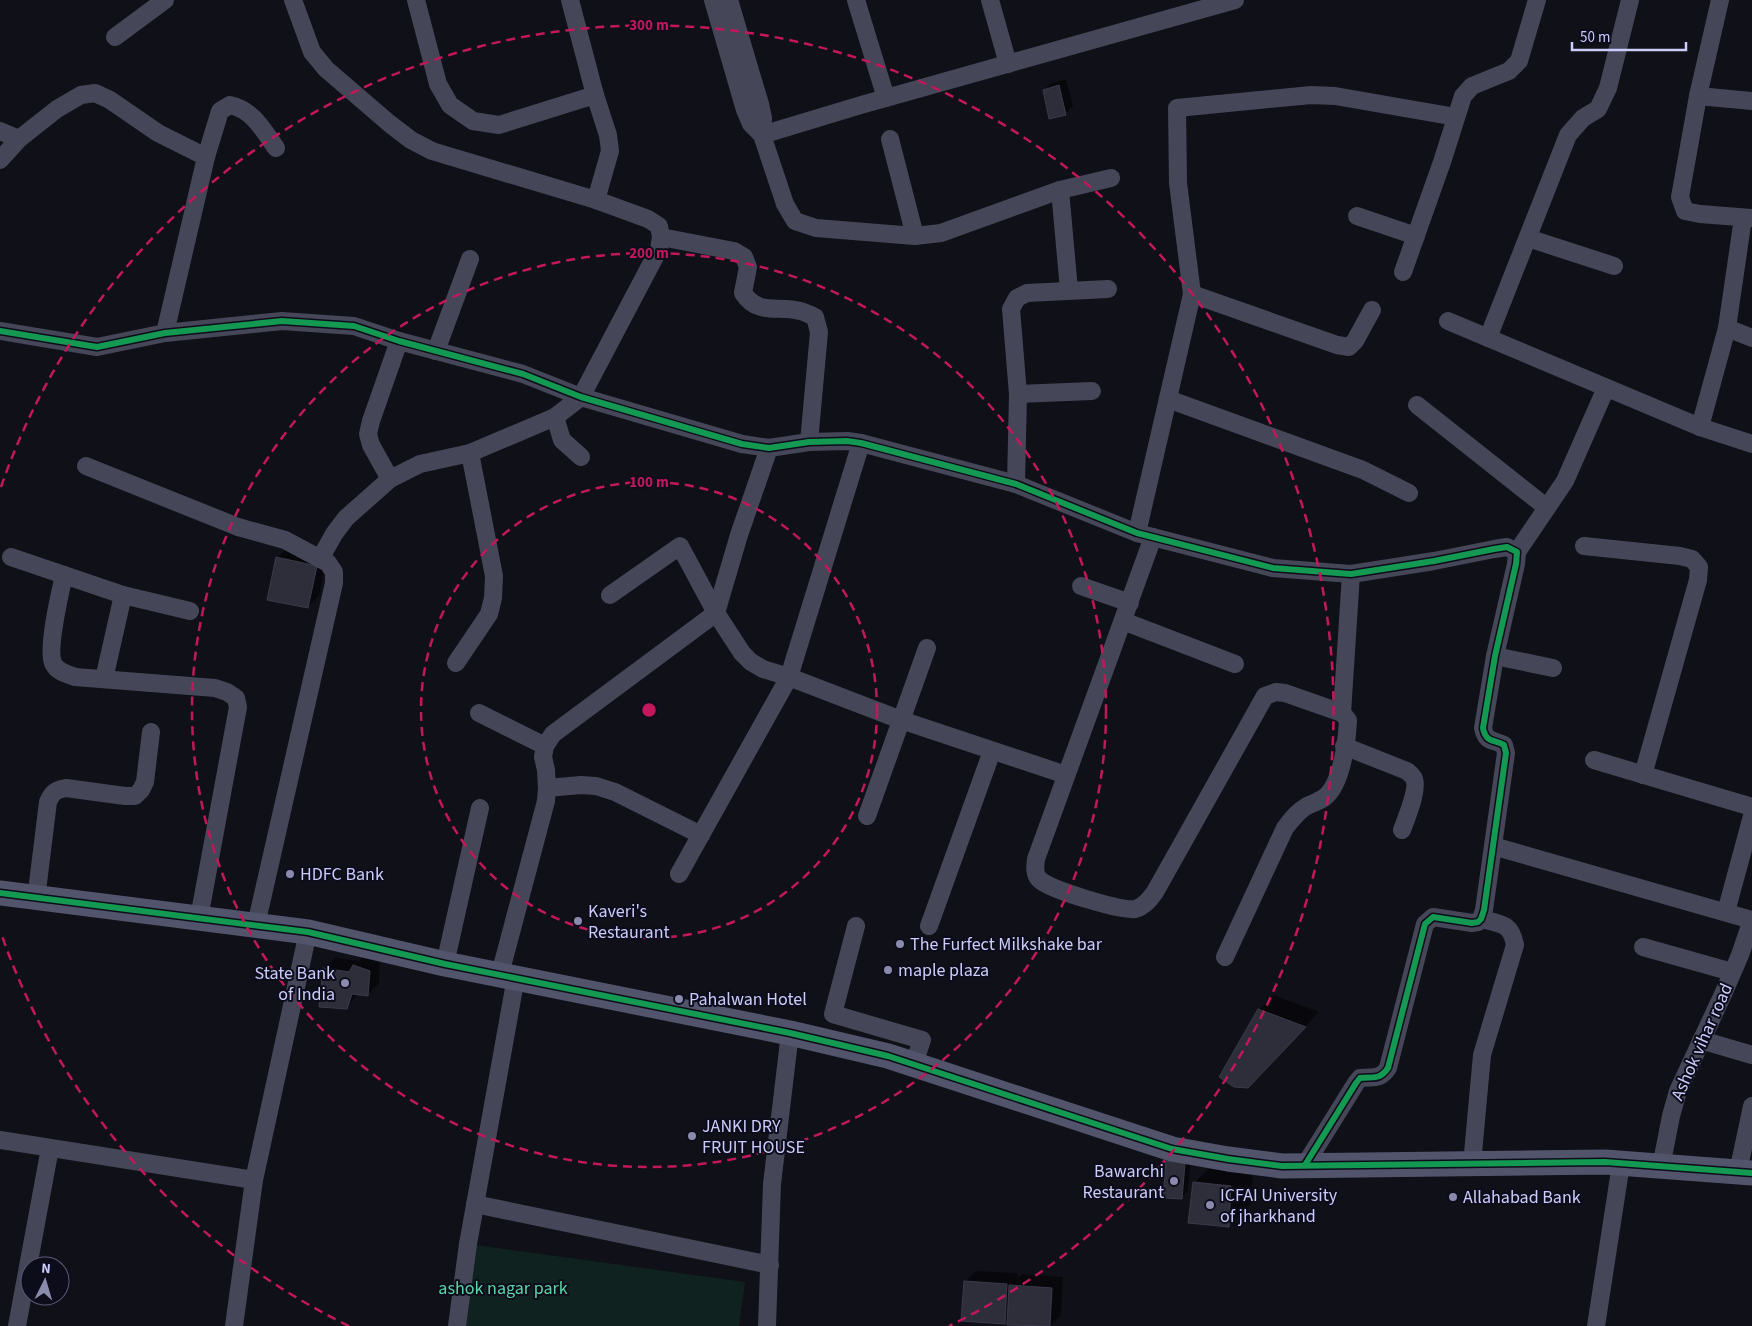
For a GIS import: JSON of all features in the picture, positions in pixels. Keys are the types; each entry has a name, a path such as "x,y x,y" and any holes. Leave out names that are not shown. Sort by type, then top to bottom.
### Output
{"street":[{"path":"115,37 165,0"},
{"path":"293,0 312,52 317,58 333,75 411,140 432,151 596,200 648,219 658,226 661,237 659,249 581,397 555,418 470,453 420,464 390,480 346,518 334,534 320,559"},
{"path":"416,0 438,84 450,105 473,121 499,125 595,95"},
{"path":"570,0 595,95 608,135 610,151 596,200"},
{"path":"713,0 745,110 751,124 762,135"},
{"path":"729,0 760,104 763,118 762,135 785,204 796,221 816,228 915,236 941,233 1060,190 1111,178"},
{"path":"856,0 886,98"},
{"path":"990,0 1008,64"},
{"path":"762,135 886,98 1235,0"},
{"path":"1403,272 1463,96 1472,86 1509,71 1519,61 1537,0"},
{"path":"1488,338 1568,135 1583,118 1598,109 1608,88 1630,0"},
{"path":"1700,427 1727,328 1748,218 1685,211 1680,197 1698,96 1720,0"},
{"path":"0,160 19,139 57,109 81,95 95,93 110,100 158,133 206,157"},
{"path":"1225,958 1286,828 1297,813 1324,798 1333,789 1339,773 1348,720 1342,713 1285,693 1276,692 1265,696 1155,892 1146,903 1136,908 1121,908 1050,886 1038,879 1035,870 1036,859 1130,603 1145,535 1168,399 1192,294 1178,184 1177,108 1311,95 1335,96 1456,117"},
{"path":"1698,96 1752,100"},
{"path":"165,333 206,157 220,111 230,105 240,108 252,116 276,148"},
{"path":"0,131 19,139"},
{"path":"890,140 915,236"},
{"path":"1060,190 1069,290"},
{"path":"1357,216 1416,236"},
{"path":"661,237 734,251 744,257 748,267 743,294 748,302 763,308 800,311 815,317 818,332 809,442"},
{"path":"1528,238 1614,266"},
{"path":"436,351 470,259"},
{"path":"1016,484 1018,394 1012,309 1014,303 1017,298 1027,293 1108,289"},
{"path":"1192,294 1337,345 1349,347 1355,341 1372,310"},
{"path":"0,331 97,347 165,333 282,321 354,326 399,341 523,374 581,397 742,444 769,448 809,442 847,441 861,443 1016,484 1145,535 1272,568 1351,574 1434,562 1506,547 1517,552"},
{"path":"1448,321 1700,427 1752,444"},
{"path":"1727,328 1752,338"},
{"path":"390,480 368,434 370,421 399,341"},
{"path":"1305,1165 1360,1078 1377,1078 1383,1075 1388,1068 1425,924 1433,917 1472,923 1478,922 1481,919 1484,910 1506,753 1504,745 1485,736 1483,728 1495,656 1516,564 1517,552 1565,481 1606,388"},
{"path":"1018,394 1092,391"},
{"path":"1168,399 1364,470 1409,494"},
{"path":"1417,405 1546,507"},
{"path":"555,418 562,440 581,457"},
{"path":"679,874 789,677 861,443"},
{"path":"457,1326 508,975 546,801 546,770 543,757 545,746 553,734 716,613 739,535 769,448"},
{"path":"456,663 490,614 494,598 494,576 470,453"},
{"path":"86,466 238,528 285,540 328,563 334,572 334,583 256,925"},
{"path":"610,594 680,546 716,613 750,662 762,669 789,677 901,720 1066,775"},
{"path":"1584,546 1680,556 1692,559 1699,567 1698,580 1643,775"},
{"path":"11,557 123,595 190,611"},
{"path":"1342,713 1351,574"},
{"path":"64,575 51,651 53,664 60,671 75,677 215,688 227,692 236,698 238,707 199,918"},
{"path":"1081,586 1130,603"},
{"path":"104,679 123,595"},
{"path":"1123,621 1235,664"},
{"path":"867,816 927,648"},
{"path":"1495,656 1553,668"},
{"path":"479,713 545,746"},
{"path":"36,899 48,802 51,794 66,788 135,796 145,782 151,732"},
{"path":"1344,746 1407,771 1413,777 1415,782 1414,791 1402,830"},
{"path":"929,926 992,751"},
{"path":"1594,760 1752,807"},
{"path":"547,788 580,785 596,786 615,792 701,835"},
{"path":"445,964 480,808"},
{"path":"1726,912 1752,816"},
{"path":"1493,846 1752,920"},
{"path":"0,893 308,932 445,964 508,975 790,1034 888,1056 1172,1149 1282,1166 1622,1164 1745,1173 1752,1106"},
{"path":"1472,1164 1482,1055 1515,946 1509,929 1503,924 1481,919"},
{"name":"Ashok vihar road","path":"1661,1166 1678,1091 1740,955 1752,920"},
{"path":"856,926 833,1014 922,1040 914,1064"},
{"path":"234,1326 254,1180 308,932"},
{"path":"1643,947 1732,972"},
{"path":"767,1326 772,1184 790,1034"},
{"path":"1701,1040 1752,1055"},
{"path":"0,1140 254,1180"},
{"path":"17,1326 50,1148"},
{"path":"1596,1326 1622,1164"},
{"path":"475,1204 770,1265"}],"green space":[{"name":"ashok nagar park","path":"468,1244 745,1282 739,1326 458,1326"}],"building":[{"path":"1059,85 1066,115 1049,119 1043,90"},
{"path":"276,557 317,566 308,608 267,600"},
{"name":"State Bank of India","path":"353,965 370,971 368,996 352,994 347,1009 319,1007 323,968 349,972"},
{"path":"1258,1009 1306,1027 1248,1088 1234,1087 1219,1077"},
{"name":"Bawarchi Restaurant","path":"1166,1161 1185,1163 1182,1199 1163,1198"},
{"name":"ICFAI University of jharkhand","path":"1193,1182 1231,1186 1229,1227 1188,1223"},
{"path":"964,1281 1007,1284 1005,1324 961,1321"},
{"path":"1009,1285 1052,1288 1050,1326 1007,1325"}],"cycle path":[{"path":"0,331 97,347 165,333 282,321 354,326 399,341 523,374 581,397 742,444 769,448 809,442 847,441 861,443 1016,484 1137,533 1273,568 1351,574 1507,547 1517,552 1516,564 1495,656 1483,728 1484,733 1490,740 1504,745 1506,753 1484,910 1481,919 1478,922 1472,923 1433,917 1425,924 1388,1068 1382,1075 1360,1078 1305,1165"},
{"path":"0,893 308,932 445,964 790,1033 888,1056 1172,1149 1228,1159 1282,1166 1605,1162 1752,1173"}],"place":[{"name":"HDFC Bank","path":"290,874"},
{"name":"Kaveri's Restaurant","path":"578,921"},
{"name":"The Furfect Milkshake bar","path":"900,944"},
{"name":"maple plaza","path":"888,970"},
{"name":"State Bank of India","path":"345,983"},
{"name":"Pahalwan Hotel","path":"679,999"},
{"name":"JANKI DRY FRUIT HOUSE","path":"692,1136"},
{"name":"Bawarchi Restaurant","path":"1174,1181"},
{"name":"Allahabad Bank","path":"1453,1197"},
{"name":"ICFAI University of jharkhand","path":"1210,1205"}]}
